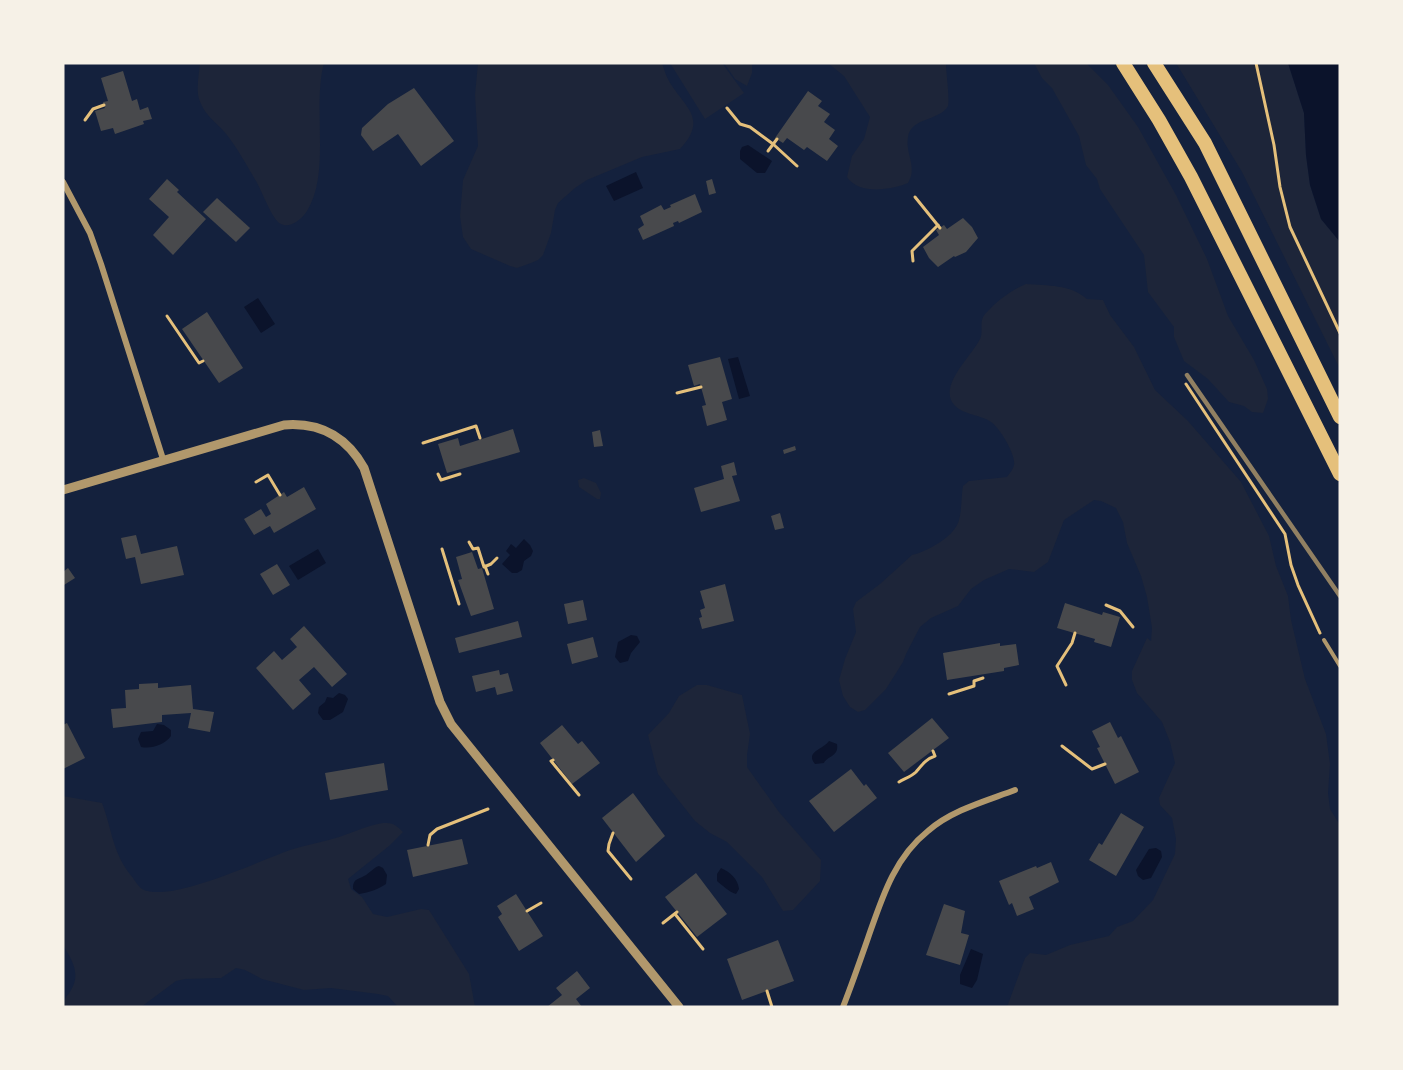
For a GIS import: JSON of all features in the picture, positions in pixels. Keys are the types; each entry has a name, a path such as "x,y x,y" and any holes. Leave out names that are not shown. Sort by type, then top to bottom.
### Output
{"highway":[{"path":"1123,63 1191,177 1340,474"},
{"path":"1155,63 1205,143 1340,417"}],"street":[{"path":"63,182 90,233 163,459"},
{"path":"63,490 284,425 310,425 341,438 364,468 440,702 451,724 679,1007"},
{"path":"843,1007 891,878 913,844 946,818 1015,790"}],"lane":[{"path":"1324,640 1340,666"}],"path":[{"path":"1256,63 1290,227 1300,253 1340,333"},
{"path":"85,120 93,109 104,105"},
{"path":"727,108 740,124 750,127 797,166"},
{"path":"768,151 777,139"},
{"path":"913,261 912,251 939,226 915,197"},
{"path":"167,316 199,363 203,361"},
{"path":"1186,384 1285,534 1291,565 1298,585 1324,640"},
{"path":"677,393 701,387"},
{"path":"423,442 476,426 480,438"},
{"path":"438,474 441,480 460,474"},
{"path":"256,482 268,475 280,495"},
{"path":"469,542 473,549 478,548 488,574"},
{"path":"442,549 459,604"},
{"path":"485,566 497,558"},
{"path":"1106,605 1120,611 1133,627"},
{"path":"1066,685 1057,666 1072,643 1075,633"},
{"path":"949,694 974,686 974,681 983,678"},
{"path":"1062,746 1092,769 1105,764"},
{"path":"899,782 915,773 918,767 935,756 933,751"},
{"path":"553,760 551,761 579,795"},
{"path":"428,845 430,835 437,829 489,809"},
{"path":"613,833 609,851 631,879"},
{"path":"527,911 541,903"},
{"path":"663,923 676,914 703,949"},
{"path":"766,991 772,1007"}],"shaded area":[{"path":"200,63 324,63 320,100 318,178 314,196 307,211 295,222 284,225 278,221 235,146 205,111 198,95"},
{"path":"478,63 662,63 669,81 691,113 693,129 680,149 642,157 587,180 575,188 558,203 543,255 538,260 517,268 510,266 471,249 463,237 460,216 463,180 478,146 475,95"},
{"path":"670,63 722,63 744,93 705,119"},
{"path":"724,63 752,63 752,73 747,86 735,79"},
{"path":"828,63 946,63 948,106 939,114 920,122 910,131 908,149 912,171 908,183 893,188 867,189 852,183 847,177 852,156 864,139 870,117 844,76"},
{"path":"1034,63 1086,63 1108,85 1138,127 1176,195 1207,259 1228,316 1254,360 1267,389 1268,399 1263,413 1252,412 1244,406 1229,402 1208,379 1184,361 1174,337 1174,327 1148,292 1144,255 1086,165 1079,136 1052,88 1042,78"},
{"path":"1176,63 1288,63 1304,113 1310,185 1321,219 1340,242 1340,369 1242,172"},
{"path":"1288,63 1340,63 1340,242 1321,219 1310,185 1304,113"},
{"path":"748,145 772,161 765,173 757,173 740,159 742,147"},
{"path":"636,172 643,188 614,201 606,186"},
{"path":"1026,284 1066,288 1087,299 1103,300 1110,315 1134,347 1155,390 1188,421 1241,482 1269,536 1276,566 1288,596 1291,620 1305,679 1326,734 1330,764 1328,793 1330,809 1340,825 1340,1007 1007,1007 1025,958 1030,953 1046,955 1070,945 1109,936 1117,927 1133,921 1153,900 1175,854 1176,839 1172,818 1160,805 1159,798 1175,763 1170,742 1162,722 1137,693 1132,680 1132,671 1147,638 1151,641 1152,628 1147,597 1127,543 1123,522 1116,508 1094,500 1064,520 1048,562 1034,572 1009,569 984,580 971,589 958,606 931,618 920,627 903,662 886,689 865,710 858,712 850,707 843,696 839,680 856,632 853,609 856,602 912,555 931,548 955,529 961,510 963,486 969,481 1007,477 1013,469 1013,455 999,430 986,419 959,409 951,400 950,393 955,376 980,339 984,316 1005,296"},
{"path":"258,298 275,324 261,333 244,307"},
{"path":"738,357 750,396 739,399 728,359"},
{"path":"584,478 596,483 601,493 600,499 579,487 578,480"},
{"path":"524,539 533,551 531,556 524,561 522,570 512,573 502,564 510,555 506,551 511,544 516,548"},
{"path":"318,549 326,563 298,580 289,566"},
{"path":"631,635 637,636 640,642 628,661 620,663 615,657 618,642"},
{"path":"697,685 707,685 742,695 750,734 747,767 779,812 821,860 820,881 793,910 783,911 762,877 727,842 710,833 695,821 658,774 648,735 669,713 679,696"},
{"path":"339,693 348,699 343,712 330,720 323,720 318,713 319,707 327,697 333,698"},
{"path":"157,724 164,725 171,730 171,736 158,746 141,747 138,739 141,732 153,731"},
{"path":"829,741 837,744 835,754 824,763 815,764 812,760 813,753"},
{"path":"63,796 102,803 117,851 126,869 142,889 155,892 193,886 290,850 370,826 389,823 398,827 403,832 348,879 351,889 362,897 373,914 387,917 421,909 429,910 469,974 475,1007 398,1007 388,996 331,988 304,990 262,979 236,968 221,978 176,981 141,1007 63,1007 64,1000 74,984 75,973 63,945"},
{"path":"1156,848 1161,851 1162,857 1151,878 1143,880 1138,876 1136,870 1149,849"},
{"path":"379,866 387,875 386,884 373,891 359,894 353,889 355,881"},
{"path":"721,868 737,882 739,889 736,894 717,881 717,874"},
{"path":"971,949 983,954 977,980 972,988 960,984 960,975"}],"building":[{"path":"123,71 132,101 137,99 140,110 148,107 152,119 115,134 113,128 101,131 95,111 105,108 103,102 108,101 101,78"},
{"path":"414,88 454,141 421,166 398,134 373,151 361,135 362,128 388,104"},
{"path":"808,91 822,101 818,106 830,114 824,122 835,130 829,139 838,146 827,161 807,147 804,150 787,138 783,143 775,138"},
{"path":"167,179 179,190 177,192 206,219 173,255 153,235 169,217 149,199"},
{"path":"712,179 716,193 709,195 706,181"},
{"path":"695,194 702,212 679,223 678,221 673,223 674,226 643,240 638,229 644,225 640,216 661,205 664,210"},
{"path":"217,198 250,228 236,242 203,212"},
{"path":"963,218 978,238 966,252 954,256 938,267 923,247 939,235 936,230 944,225 947,229"},
{"path":"207,312 243,368 219,383 182,329"},
{"path":"720,357 732,399 722,402 727,420 707,426 702,406 706,405 701,387 700,384 694,386 688,365"},
{"path":"513,429 520,452 447,473 438,444 458,438 460,446"},
{"path":"600,430 603,446 594,447 592,432"},
{"path":"795,446 796,450 784,454 783,450"},
{"path":"734,462 737,475 732,476 740,501 701,512 694,488 724,479 721,466"},
{"path":"304,487 316,509 274,533 270,526 254,535 244,519 261,509 266,517 271,514 266,504 284,492 287,497"},
{"path":"780,513 784,528 775,530 771,516"},
{"path":"136,535 141,554 177,546 184,575 141,584 135,557 126,559 121,538"},
{"path":"472,552 478,569 482,568 494,609 471,616 458,580 462,579 456,557"},
{"path":"277,564 290,585 273,595 260,574"},
{"path":"68,568 75,578 64,585 63,572"},
{"path":"725,584 734,621 702,629 699,618 702,617 700,610 705,608 700,591"},
{"path":"583,600 587,620 568,624 564,604"},
{"path":"1065,603 1102,615 1103,612 1120,617 1111,647 1094,642 1095,639 1057,628"},
{"path":"518,621 522,637 459,653 455,638"},
{"path":"304,626 347,674 332,687 314,667 299,680 311,694 293,710 256,668 274,651 282,660 297,647 290,639"},
{"path":"593,637 598,657 572,664 567,644"},
{"path":"1000,643 1000,646 1016,644 1019,665 1004,668 1004,671 947,680 943,653"},
{"path":"499,670 500,675 508,673 513,691 497,695 495,687 476,692 472,676"},
{"path":"158,683 158,688 191,685 193,709 214,712 210,732 188,728 191,713 162,715 162,722 113,728 111,709 126,708 125,690 139,689 139,684"},
{"path":"932,718 949,738 904,772 888,753"},
{"path":"1110,722 1118,738 1121,736 1139,772 1115,784 1097,748 1100,747 1092,731"},
{"path":"67,723 85,758 63,769 63,725"},
{"path":"562,725 578,744 582,741 600,763 572,784 540,743"},
{"path":"384,763 388,790 330,800 325,773"},
{"path":"851,769 877,798 834,832 809,801"},
{"path":"633,793 665,836 636,862 602,818"},
{"path":"1121,813 1144,827 1116,876 1089,860 1099,843 1102,845"},
{"path":"462,839 468,864 413,877 407,850"},
{"path":"1051,862 1059,882 1029,897 1034,909 1017,916 1012,903 1009,905 999,881"},
{"path":"696,873 727,914 697,937 665,897"},
{"path":"516,894 543,936 519,951 498,917 502,914 497,906"},
{"path":"944,904 965,911 961,933 969,935 960,965 926,955"},
{"path":"778,940 794,981 742,1000 727,959"},
{"path":"577,971 590,988 576,999 582,1007 547,1007 562,995 556,988"}],"railway":[{"path":"1187,375 1340,596"}]}
